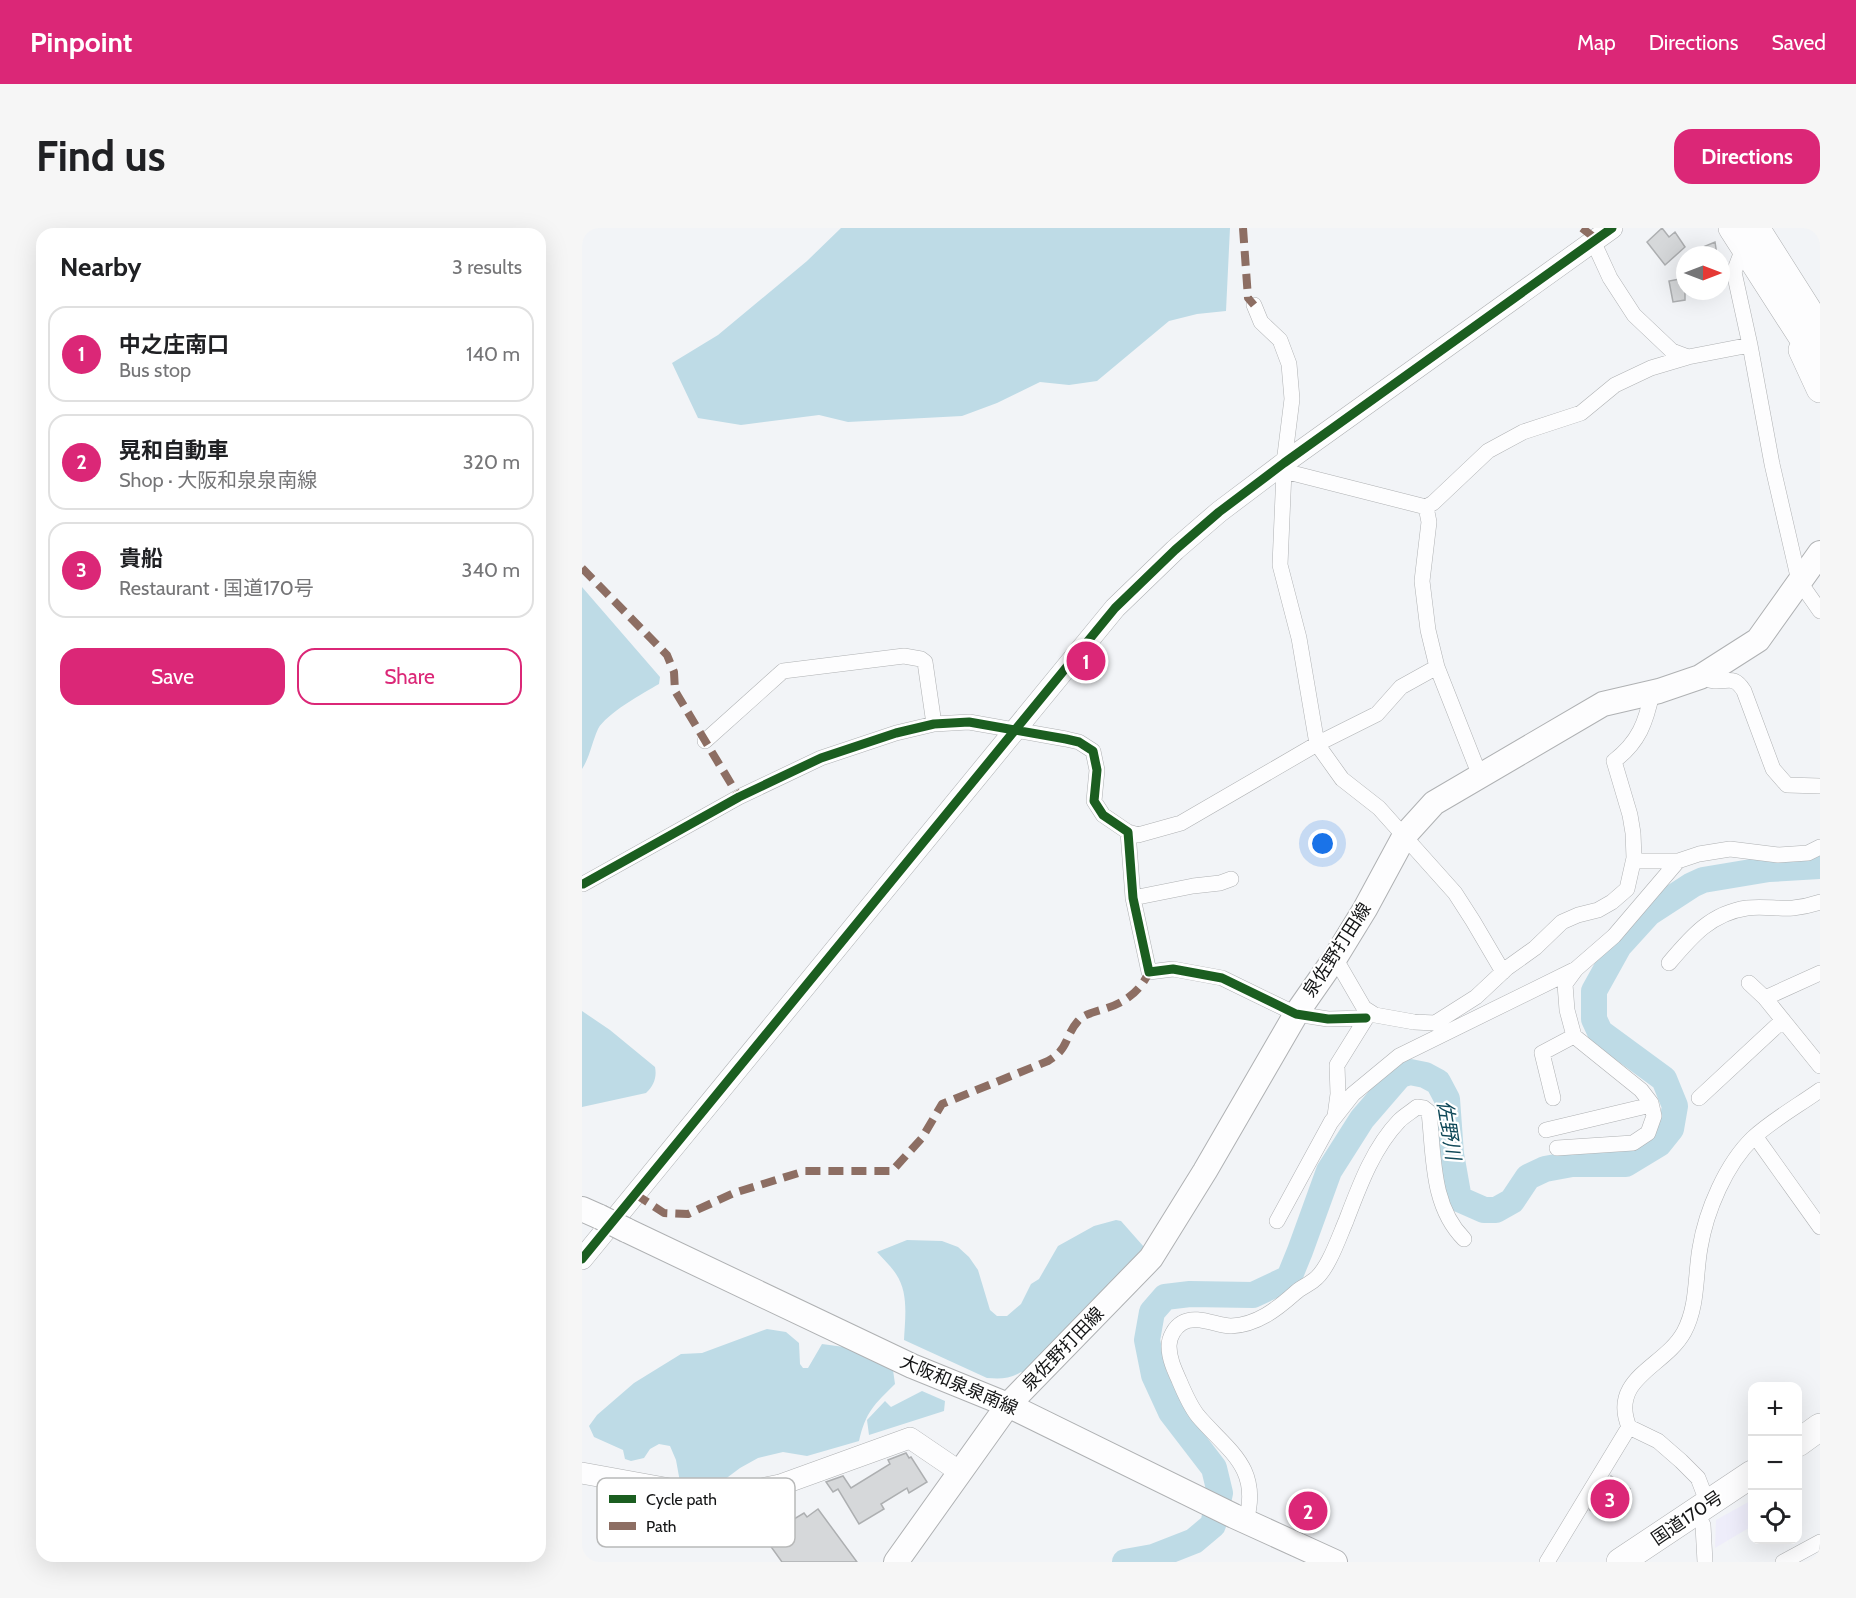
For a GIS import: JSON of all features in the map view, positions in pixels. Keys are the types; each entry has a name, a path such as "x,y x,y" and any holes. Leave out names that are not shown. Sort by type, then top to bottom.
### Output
{"highway":[{"path":"1744,234 1786,293 1820,329"},
{"path":"1786,293 1820,317"},
{"path":"1786,293 1820,365"},
{"path":"1786,293 1820,389"},
{"path":"1802,1440 1820,1428"},
{"name":"国道170号","path":"1620,1562 1748,1477"}],"main road":[{"name":"泉佐野打田線","path":"896,1562 1008,1405 1151,1258 1205,1171 1296,1014 1335,958 1365,909 1405,835 1434,803 1604,704 1652,693 1700,677 1758,640 1820,553"},
{"name":"大阪和泉泉南線","path":"591,1213 912,1366 1008,1405 1199,1499 1335,1562"}],"street":[{"path":"582,1259 1115,608 1219,512 1612,228"},
{"path":"1744,234 1734,272 1772,464 1798,581 1820,611"},
{"path":"1593,241 1610,278 1634,315 1672,351 1688,357"},
{"path":"1254,305 1261,322 1280,340 1288,364 1292,399 1283,467 1280,565 1299,638 1317,744 1342,779 1379,808 1455,893 1503,972"},
{"path":"1283,467 1426,507 1488,451 1523,432 1581,413 1615,385 1651,368 1688,357 1750,345"},
{"path":"1426,507 1429,522 1422,581 1428,630 1437,667 1480,776"},
{"path":"705,741 783,671 904,656 925,662 934,724"},
{"path":"583,884 739,797 821,759 896,733 934,724 969,722 1078,742 1093,751 1097,770 1094,801 1103,815 1128,832 1138,835 1181,823 1317,744 1377,714 1401,687 1437,667"},
{"path":"1700,677 1714,681 1734,680 1739,683 1773,769 1787,785 1820,786"},
{"path":"1277,1221 1335,1116 1353,1094 1476,997 1562,922 1598,910 1627,889 1634,861 1633,833 1614,761 1636,741 1647,715 1652,693"},
{"path":"1128,832 1133,898 1149,972 1173,969 1222,978 1296,1014 1328,1019 1375,1015 1437,1029 1576,969"},
{"path":"1634,861 1678,861 1699,854 1730,849 1778,855 1808,853 1820,847"},
{"path":"1557,1148 1633,1143 1648,1133 1654,1116 1651,1105 1641,1090 1575,1036 1567,1010 1565,984 1576,969 1614,936 1678,861"},
{"path":"1133,898 1220,883 1231,879"},
{"path":"1669,963 1698,930 1731,912 1747,908 1794,908 1820,902"},
{"path":"1335,958 1368,1015"},
{"path":"1765,998 1820,973"},
{"path":"1749,983 1765,998 1820,1066"},
{"path":"1335,1116 1338,1094 1337,1065 1368,1015"},
{"path":"1699,1098 1783,1020"},
{"path":"1553,1098 1542,1053 1575,1036"},
{"path":"1706,1562 1698,1478 1658,1441 1629,1427 1625,1417 1626,1398 1632,1383 1670,1351 1683,1334 1692,1313 1700,1246 1716,1192 1740,1153 1755,1136 1820,1090"},
{"path":"1546,1130 1651,1105"},
{"path":"1240,1518 1250,1495 1246,1474 1238,1457 1197,1415 1186,1396 1171,1361 1169,1343 1173,1332 1183,1322 1193,1320 1230,1326 1256,1320 1268,1315 1296,1292 1317,1279 1335,1249 1366,1171 1399,1121 1417,1107 1429,1112 1437,1187 1443,1208 1454,1229 1464,1239"},
{"path":"1583,1121 1589,1146"},
{"path":"1755,1136 1820,1227"},
{"path":"1547,1562 1629,1427"},
{"path":"795,1480 910,1438 960,1472"},
{"path":"582,1473 611,1478"},
{"path":"1783,1562 1820,1542"}],"shaded area":[{"path":"1748,1502 1748,1528 1715,1548 1716,1520"}],"water":[{"path":"841,228 1230,228 1226,311 1197,314 1169,321 1097,381 1069,385 1040,382 997,403 962,416 848,422 819,415 741,425 698,418 672,363 718,335 807,261"},
{"path":"582,587 660,677 659,684 626,704 602,723 582,769"},
{"path":"582,1011 610,1030 655,1067 654,1081 646,1093 582,1107"},
{"path":"1116,1220 1121,1221 1144,1247 1027,1374 1021,1372 1005,1378 987,1378 904,1340 905,1297 903,1289 894,1271 877,1252 907,1240 942,1241 958,1247 978,1270 990,1310 997,1316 1007,1316 1021,1304 1031,1284 1039,1279 1058,1246 1094,1226"},
{"path":"767,1329 786,1332 799,1343 800,1364 803,1368 808,1368 822,1344 844,1347 893,1370 895,1384 872,1409 859,1441 807,1456 783,1452 758,1458 727,1478 679,1478 676,1460 670,1446 659,1444 650,1449 644,1458 631,1461 625,1459 623,1450 594,1437 589,1426 597,1415 634,1383 681,1354 702,1353"},
{"path":"922,1391 945,1401 944,1411 869,1435 867,1420 885,1401 891,1407"}],"building":[{"path":"1662,228 1669,237 1675,232 1684,246 1676,246 1676,255 1665,265 1647,242"},
{"path":"1676,280 1676,300 1685,300 1673,302 1669,281"},
{"path":"906,1453 927,1482 909,1493 907,1488 881,1504 884,1509 859,1524 838,1489 833,1492 826,1482 843,1476 851,1488 890,1464 888,1460"},
{"path":"1611,1476 1630,1489 1614,1514 1609,1511 1604,1519 1590,1510"},
{"path":"818,1509 857,1562 782,1562 771,1547 795,1547 795,1518 804,1513 807,1517"}],"waterway":[{"name":"佐野川","path":"1125,1562 1153,1557 1194,1541 1213,1525 1220,1493 1214,1468 1171,1412 1154,1375 1147,1340 1152,1312 1165,1297 1190,1294 1253,1295 1289,1278 1329,1171 1362,1119 1400,1075 1410,1072 1425,1075 1438,1082 1447,1099 1451,1154 1459,1199 1484,1210 1496,1210 1512,1201 1528,1177 1545,1169 1572,1164 1626,1164 1659,1144 1671,1129 1675,1106 1664,1079 1600,1032 1594,1019 1594,991 1619,946 1649,913 1703,880 1769,869 1820,866"}],"marked path":[{"path":"1243,228 1248,298 1254,305"},
{"path":"1582,228 1596,239"},
{"path":"582,568 667,655 674,672 675,691 739,797"},
{"path":"635,1194 664,1213 688,1214 734,1193 805,1171 892,1171 922,1138 942,1104 1048,1061 1060,1052 1080,1019 1125,1000 1136,991 1149,972"}],"cycle path":[{"path":"582,1259 1115,608 1175,550 1219,512 1612,228"},
{"path":"583,884 739,797 821,758 896,733 934,724 969,722 1079,742 1093,751 1097,770 1094,801 1103,815 1128,832 1133,898 1149,972 1173,969 1222,978 1296,1014 1328,1019 1366,1018"}],"place":[{"name":"中之庄南口","path":"1086,661"},
{"name":"貴船","path":"1610,1499"},
{"name":"晃和自動車","path":"1308,1511"}]}
